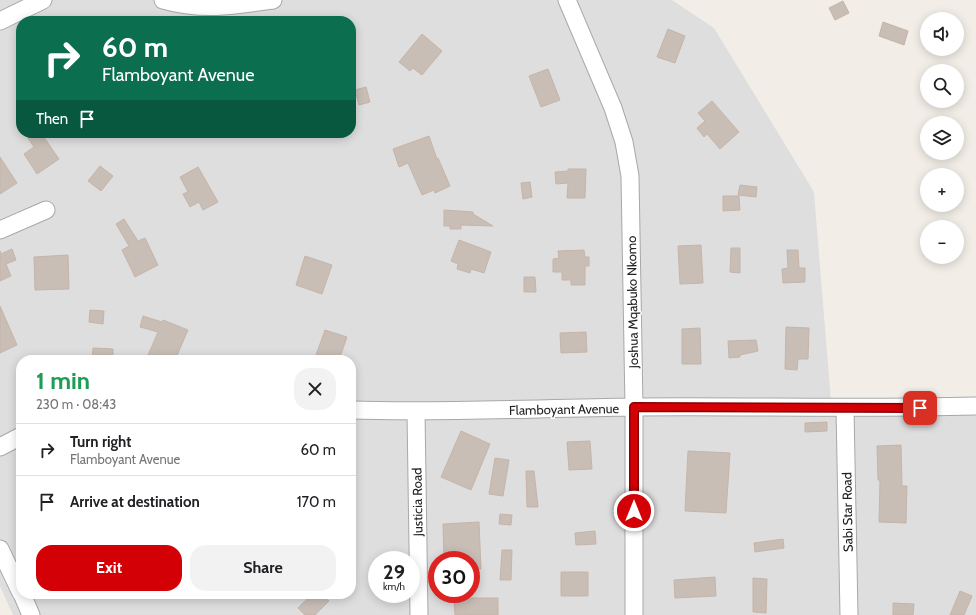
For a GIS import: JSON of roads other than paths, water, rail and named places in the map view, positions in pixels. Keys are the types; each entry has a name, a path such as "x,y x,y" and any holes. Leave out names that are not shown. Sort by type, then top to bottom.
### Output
{"street":[{"path":"0,21 43,0"},
{"path":"163,0 181,5 221,7 273,0"},
{"name":"Joshua Mqabuko Nkomo","path":"567,0 614,108 624,142 630,176 634,407 634,615"},
{"path":"0,230 46,210"},
{"name":"Flamboyant Avenue","path":"356,410 416,412 634,407 846,409 976,406"},
{"name":"Sabi Star Road","path":"846,409 849,615"},
{"name":"Justicia Road","path":"416,412 419,615"},
{"path":"0,447 16,439"},
{"path":"0,549 16,583"},
{"path":"24,599 31,615"}]}
